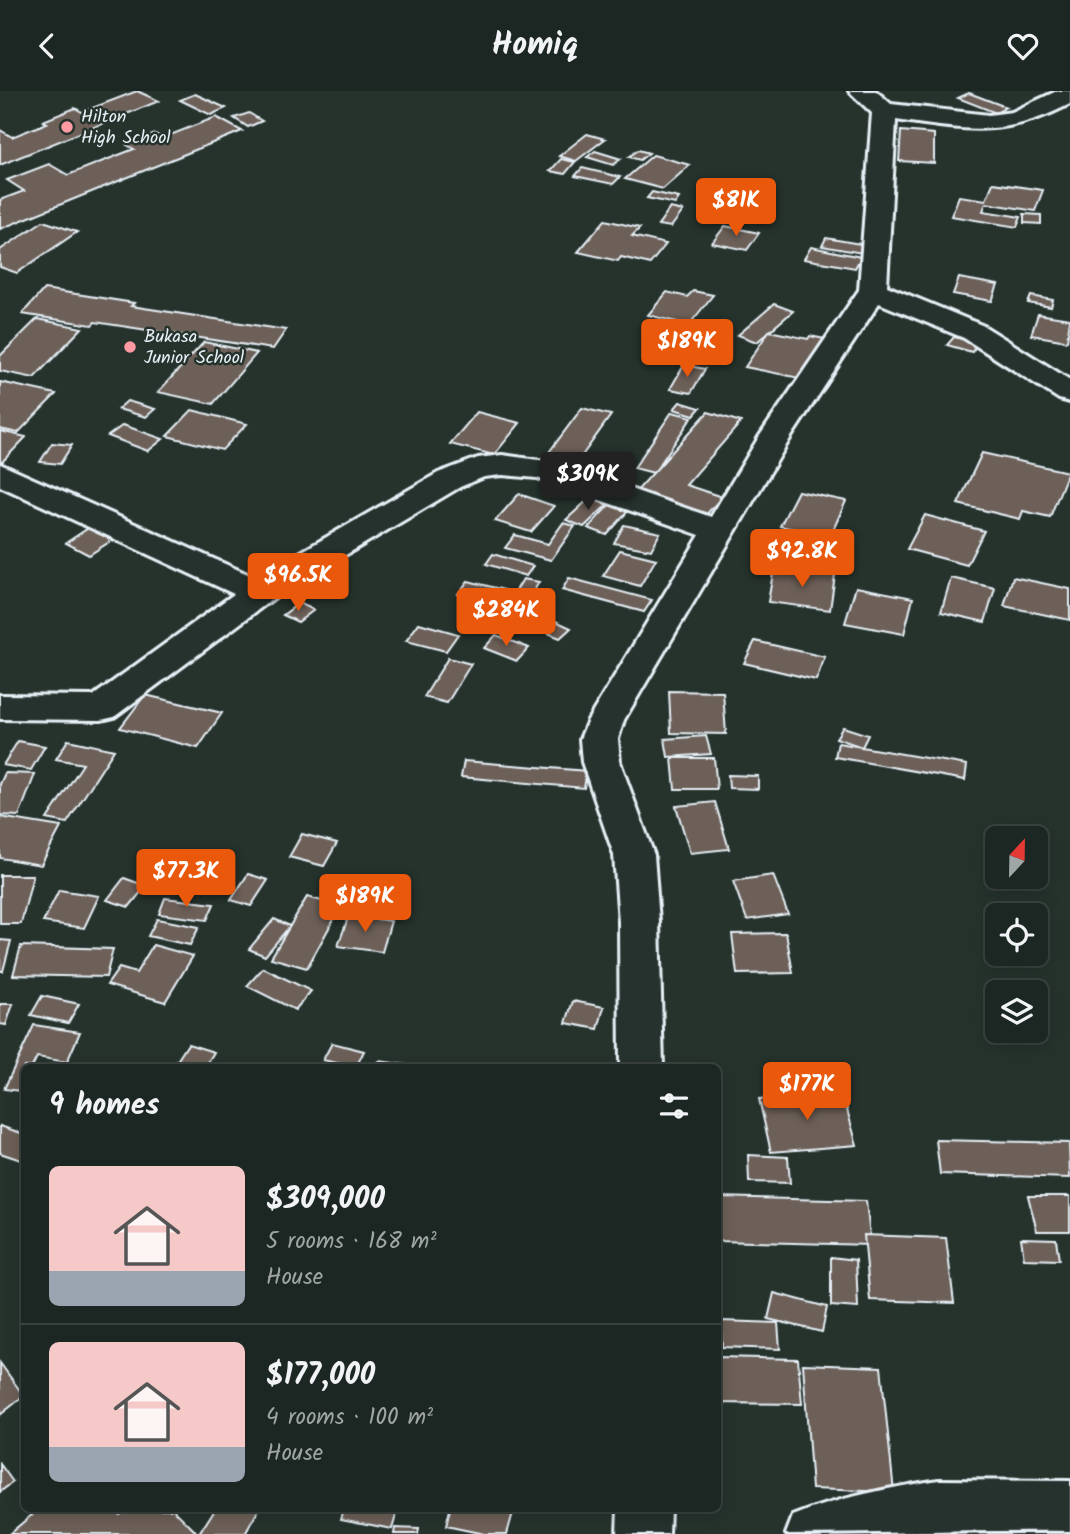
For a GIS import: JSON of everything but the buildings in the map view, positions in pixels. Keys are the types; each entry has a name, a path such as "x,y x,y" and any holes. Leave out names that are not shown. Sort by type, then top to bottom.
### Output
{"street":[{"path":"642,1064 639,922 634,855 601,762 599,739 606,720 775,437 873,290 872,101 970,122 1006,121 1043,108 1070,94"},
{"path":"873,290 974,332 1070,393"},
{"path":"0,707 101,708 266,587 449,479 478,468 502,465 542,469 719,531"},
{"path":"0,474 233,582 247,587 266,587"},
{"path":"813,1534 874,1517 939,1505 1070,1506"},
{"path":"643,1534 644,1512"}],"place":[{"name":"Hilton High School","path":"67,127"},
{"name":"Bukasa Junior School","path":"130,347"}]}
